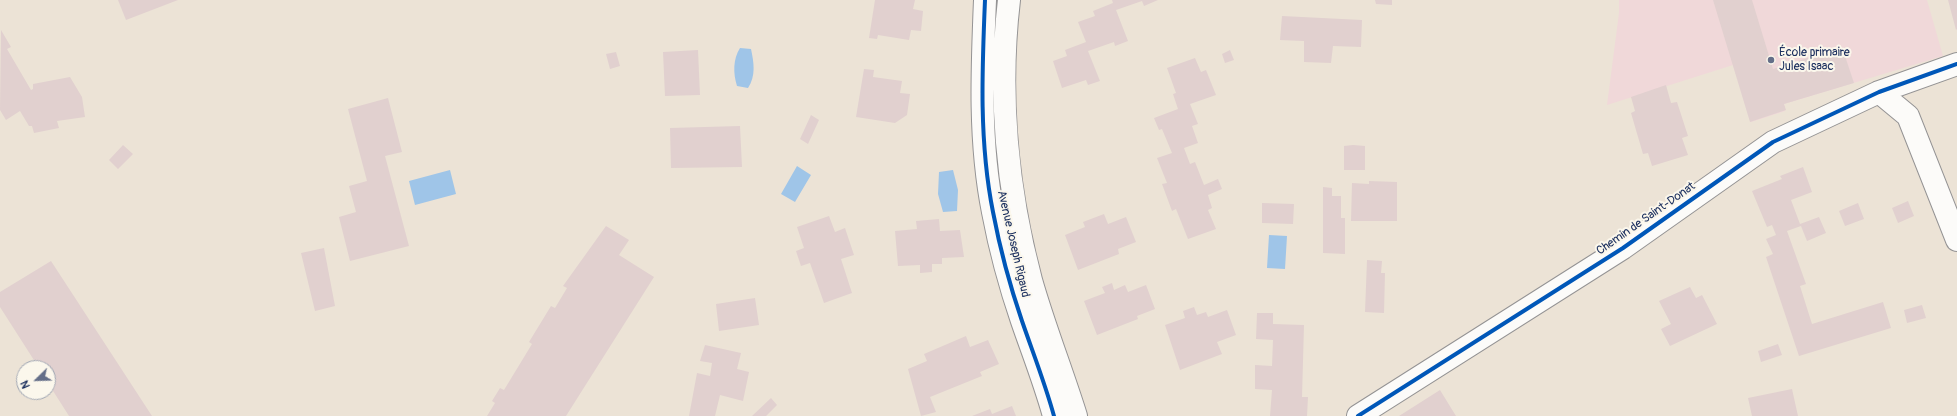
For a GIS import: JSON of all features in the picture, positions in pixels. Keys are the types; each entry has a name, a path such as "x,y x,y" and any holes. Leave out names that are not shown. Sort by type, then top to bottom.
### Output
{"street":[{"name":"Avenue Joseph Rigaud","path":"985,0 982,114 986,168 993,212 1010,283 1048,393 1054,416"},
{"name":"Avenue Joseph Rigaud","path":"1008,0 1004,51 1004,94 1010,168 1016,217 1035,294 1076,416"},
{"name":"Chemin de Saint-Donat","path":"1358,416 1623,248 1773,142 1879,92 1957,64"},
{"path":"1908,116 1919,78"},
{"path":"1879,92 1908,116 1957,240"}],"shaded area":[{"name":"École primaire Jules Isaac","path":"1619,0 1927,0 1943,56 1784,104 1785,111 1751,122 1733,65 1607,105 1619,13"}],"water":[{"path":"740,48 751,49 752,54 753,74 748,88 737,86 734,71 736,57"},
{"path":"797,166 811,175 795,202 781,194"},
{"path":"450,170 456,194 415,205 409,181"},
{"path":"953,170 958,190 957,211 943,212 938,194 939,172"},
{"path":"1269,235 1287,236 1285,269 1267,268"}],"building":[{"path":"118,0 178,0 126,20"},
{"path":"875,0 915,0 913,9 923,11 921,31 911,30 909,40 878,35 877,39 869,38"},
{"path":"1112,0 1158,0 1144,6 1142,1 1116,10 1128,41 1115,46 1114,42 1088,51 1100,81 1088,85 1086,80 1062,88 1053,61 1067,56 1065,50 1086,42 1078,22 1095,16 1093,11 1113,3"},
{"path":"1375,0 1392,0 1392,5 1376,4"},
{"path":"1713,0 1752,0 1773,69 1842,47 1854,83 1784,104 1786,110 1750,122"},
{"path":"1948,0 1957,0 1956,30"},
{"path":"1282,16 1362,20 1361,47 1333,46 1331,63 1304,62 1304,41 1280,40"},
{"path":"1,30 11,47 7,49 31,90 33,89 33,84 70,77 82,97 85,117 57,121 59,128 34,133 32,126 29,126 20,111 6,120 0,110"},
{"path":"698,50 700,95 665,96 663,52"},
{"path":"1230,50 1234,60 1225,63 1222,54"},
{"path":"616,52 620,66 610,69 606,54"},
{"path":"1195,58 1201,72 1206,70 1216,95 1190,104 1198,124 1192,126 1198,143 1184,148 1190,164 1195,162 1204,185 1218,179 1222,189 1208,195 1212,208 1208,210 1216,229 1188,239 1176,209 1172,211 1162,184 1167,183 1157,158 1172,153 1162,129 1159,130 1154,118 1178,109 1173,94 1176,93 1167,68"},
{"path":"864,69 874,70 873,77 902,81 900,93 910,94 907,115 895,123 856,117"},
{"path":"1666,85 1671,103 1677,102 1688,136 1682,138 1688,155 1652,166 1648,153 1643,154 1631,113 1635,111 1631,97"},
{"path":"388,98 402,152 385,156 409,246 350,261 339,217 356,212 349,186 367,181 348,109"},
{"path":"811,115 819,120 808,144 800,139"},
{"path":"740,126 742,167 671,168 670,128"},
{"path":"123,145 133,154 118,169 109,160"},
{"path":"1344,146 1365,146 1365,170 1344,170"},
{"path":"1803,167 1812,192 1791,200 1800,224 1819,217 1826,233 1807,241 1801,226 1787,231 1806,284 1800,286 1812,324 1883,302 1891,328 1799,356 1766,257 1773,254 1766,239 1776,235 1772,225 1767,227 1752,191 1782,179 1780,176"},
{"path":"1369,181 1397,182 1397,221 1351,221 1352,183 1369,184"},
{"path":"1323,187 1332,188 1332,196 1341,196 1341,218 1345,218 1345,254 1323,253"},
{"path":"1908,201 1914,216 1898,223 1892,208"},
{"path":"1262,203 1294,204 1293,224 1262,223"},
{"path":"1858,203 1864,219 1845,226 1839,211"},
{"path":"1104,214 1108,224 1126,217 1136,242 1118,249 1119,254 1078,270 1065,235 1085,227 1083,222"},
{"path":"829,216 835,232 845,228 854,255 841,259 852,293 824,303 810,263 801,266 796,251 804,248 797,227"},
{"path":"939,219 940,231 960,230 964,257 942,258 942,264 932,264 932,272 920,273 920,265 898,266 895,231 917,229 916,221"},
{"path":"606,226 629,240 619,255 654,277 566,416 487,416 495,403 492,401 500,388 504,390 532,344 529,342 551,306 555,308 567,288 563,286"},
{"path":"324,248 335,306 315,311 301,253"},
{"path":"1367,260 1382,261 1381,273 1385,273 1384,313 1365,312"},
{"path":"51,261 152,416 69,416 56,396 56,360 34,360 0,307 0,292"},
{"path":"1112,283 1114,290 1125,285 1128,292 1146,285 1155,309 1137,316 1138,319 1097,335 1084,301 1105,293 1102,287"},
{"path":"1690,287 1696,298 1702,295 1717,324 1670,346 1661,329 1671,324 1659,301"},
{"path":"755,298 759,325 719,331 716,304"},
{"path":"1922,305 1926,318 1907,323 1904,310"},
{"path":"1194,307 1197,315 1206,312 1208,317 1227,310 1236,335 1217,342 1222,354 1180,370 1165,325 1185,318 1183,311"},
{"path":"1257,313 1273,313 1273,324 1304,325 1302,397 1308,397 1307,416 1270,416 1272,390 1255,389 1255,365 1272,366 1273,340 1256,339"},
{"path":"966,336 970,347 988,340 999,364 980,372 982,376 930,397 936,412 921,416 908,369 927,361 924,354"},
{"path":"1778,344 1782,355 1761,362 1758,351"},
{"path":"705,345 741,353 737,369 749,372 743,401 720,395 715,416 689,416 697,373 710,376 712,363 700,361"},
{"path":"1792,389 1798,416 1752,416 1748,398"},
{"path":"1440,390 1456,416 1399,416"},
{"path":"771,398 777,405 766,416 752,416"},
{"path":"1012,406 1016,416 972,416 990,409 992,414"}],"cycle path":[{"path":"985,0 983,53 984,133 985,159 993,212 1009,281 1054,416"},
{"path":"1358,416 1623,248 1773,142 1879,92 1957,64"}],"place":[{"name":"École primaire Jules Isaac","path":"1771,60"}]}
